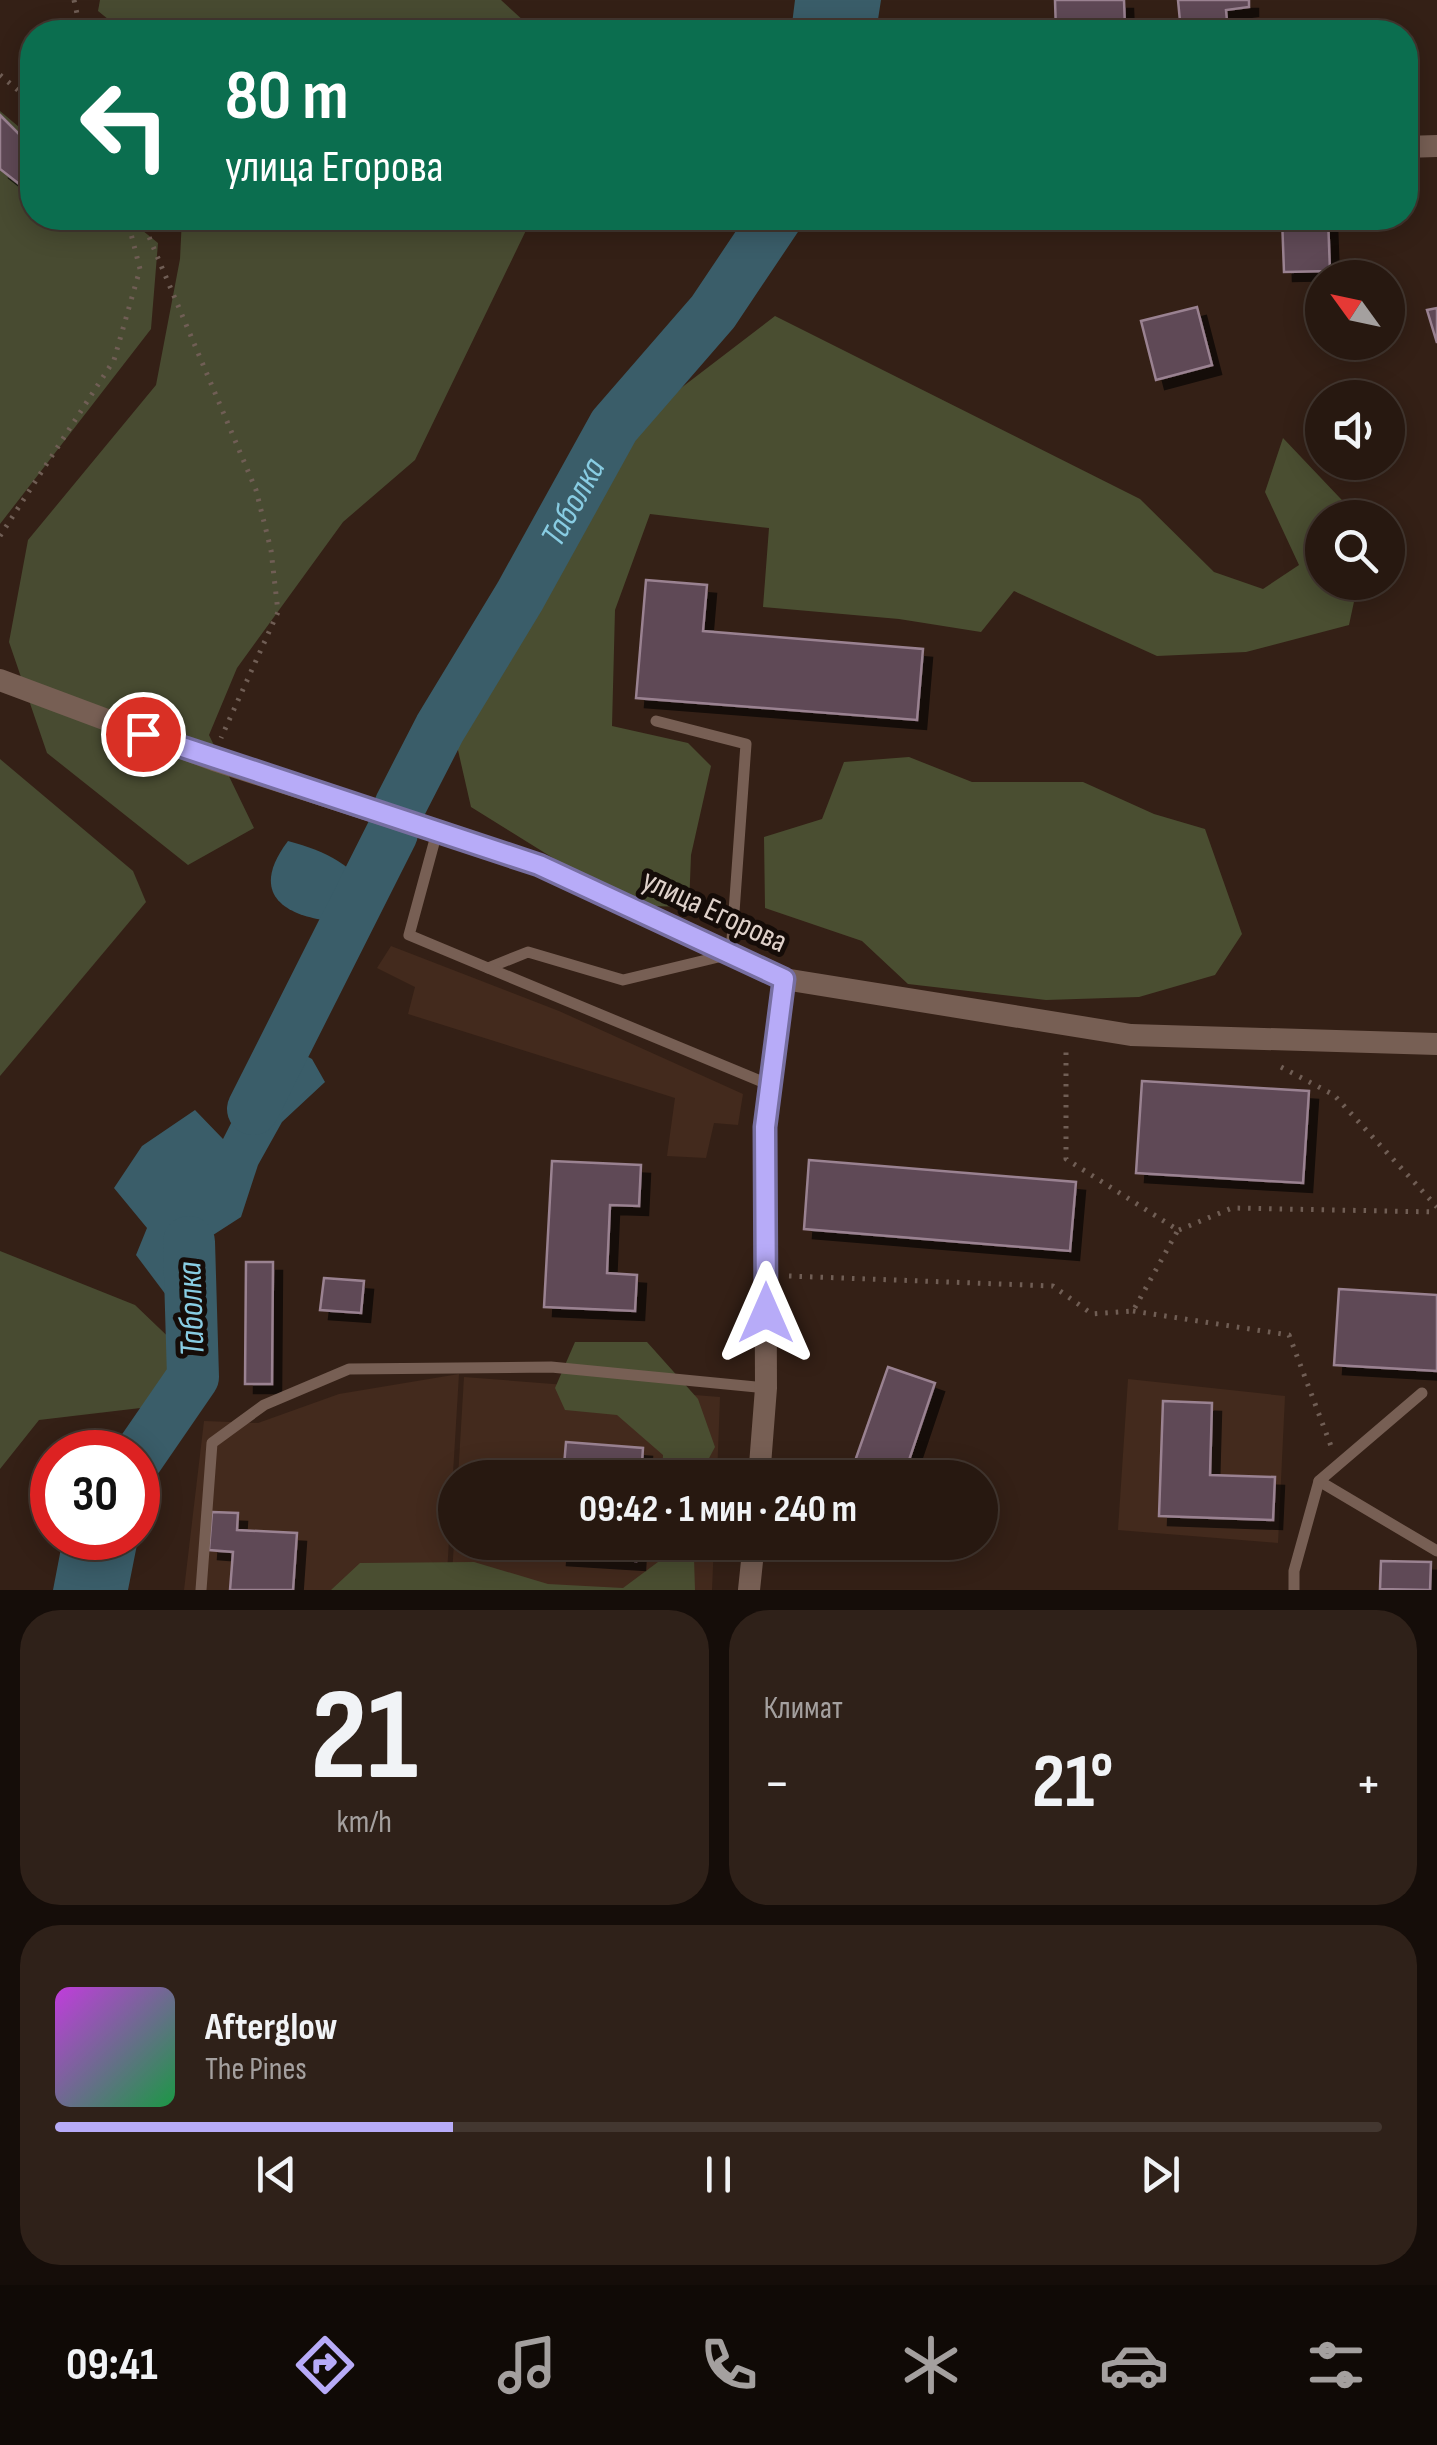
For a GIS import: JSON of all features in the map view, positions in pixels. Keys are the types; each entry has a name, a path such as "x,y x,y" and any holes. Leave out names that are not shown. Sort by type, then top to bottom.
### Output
{"street":[{"name":"улица Егорова","path":"0,680 214,760 539,865 784,979 1132,1035 1437,1044"},
{"path":"760,1460 766,1388 765,1127 784,979"},
{"path":"750,1590 752,1560"}],"lane":[{"path":"488,968 528,952 624,980 731,954 746,744 656,720"},
{"path":"438,832 409,934 770,1085"},
{"path":"202,1590 212,1443 264,1406 349,1369 551,1367 766,1388"},
{"path":"1294,1590 1294,1571 1320,1481 1422,1392"},
{"path":"1320,1481 1437,1551"}],"path":[{"path":"0,74 20,92"},
{"path":"0,536 114,360 140,269 130,230"},
{"path":"146,230 256,490 271,550 278,612 258,664 230,714 214,760"},
{"path":"1066,1024 1066,1159 1178,1230"},
{"path":"1274,1063 1334,1096 1437,1210"},
{"path":"1132,1311 1178,1230 1232,1208 1437,1210"},
{"path":"766,1275 1053,1286 1092,1314 1132,1311 1288,1336 1306,1373 1337,1465"}],"shaded area":[{"path":"391,946 559,1011 743,1094 738,1125 714,1123 706,1158 667,1156 675,1098 408,1014 415,987 377,968"},
{"path":"459,1374 454,1460 438,1460 438,1560 448,1560 446,1590 184,1590 204,1421 258,1423 339,1394"},
{"path":"464,1377 720,1397 718,1460 459,1460"},
{"path":"1128,1379 1285,1396 1278,1543 1118,1530"},
{"path":"453,1560 713,1560 712,1590 451,1590"}],"green space":[{"path":"100,0 501,0 523,20 109,20 98,11"},
{"path":"0,111 20,128 20,230 142,230 158,243 151,329 0,524"},
{"path":"181,230 526,230 415,460 343,522 237,668 209,735 254,828 188,865 47,753 9,642 28,540 156,385 180,259"},
{"path":"775,316 1140,499 1214,572 1263,589 1299,565 1265,492 1283,438 1305,461 1305,480 1323,480 1342,500 1305,500 1305,600 1354,600 1349,625 1246,652 1157,656 1014,591 981,632 899,619 763,607 769,528 650,514 615,610 612,726 688,743 711,766 691,855 689,907 650,906 582,876 471,807 455,737 647,414"},
{"path":"909,757 972,782 1083,782 1154,814 1205,829 1242,934 1215,975 1139,997 1046,1000 908,984 862,941 765,908 764,837 822,819 844,762"},
{"path":"0,759 133,871 146,902 0,1076"},
{"path":"0,1251 135,1305 182,1350 149,1407 39,1420 0,1469"},
{"path":"575,1342 647,1342 698,1399 715,1447 708,1460 663,1460 663,1455 617,1415 565,1410 555,1388"},
{"path":"694,1560 695,1590 331,1590 360,1563 474,1562 548,1584 623,1588 658,1562"}],"water":[{"path":"795,0 881,0 878,20 792,20"},
{"path":"288,841 327,855 358,877 375,899 362,922 302,915 275,896 271,882 275,864"},
{"path":"285,1045 312,1059 325,1082 282,1122 258,1165 241,1217 196,1246 200,1310 184,1319 136,1255 147,1228 114,1188 142,1146 195,1110 223,1139 260,1066"},
{"path":"59,1560 134,1560 128,1590 53,1590"}],"building":[{"path":"1055,0 1124,0 1125,20 1056,20"},
{"path":"1178,0 1249,0 1249,7 1226,10 1227,20 1180,20"},
{"path":"0,115 20,135 20,185 0,169"},
{"path":"1282,230 1328,230 1330,260 1305,260 1305,272 1284,272"},
{"path":"1197,307 1212,365 1156,380 1141,321"},
{"path":"1437,308 1437,343 1427,310"},
{"path":"646,580 707,585 703,631 923,649 917,720 636,698"},
{"path":"1142,1081 1309,1091 1303,1183 1136,1173"},
{"path":"809,1160 1076,1182 1070,1251 804,1229"},
{"path":"552,1161 641,1165 639,1206 610,1205 607,1273 637,1275 635,1311 544,1307"},
{"path":"246,1262 273,1262 272,1384 245,1384"},
{"path":"324,1278 364,1281 361,1313 320,1310"},
{"path":"1339,1289 1437,1295 1437,1371 1334,1365"},
{"path":"888,1367 935,1383 909,1460 855,1460"},
{"path":"1163,1401 1212,1403 1210,1475 1275,1477 1273,1520 1159,1516"},
{"path":"566,1442 643,1448 642,1460 564,1460"},
{"path":"212,1512 238,1513 237,1530 297,1533 293,1590 230,1590 233,1552 209,1550"},
{"path":"1381,1561 1431,1562 1430,1590 1380,1589"}],"waterway":[{"name":"Таболка","path":"400,806 440,728 520,596 614,426 713,312 768,230"},
{"name":"Таболка","path":"253,1109 392,833"},
{"name":"Таболка","path":"157,1430 193,1377 189,1242"}],"route":[{"path":"143,734 539,865 784,979 765,1127 766,1313"}]}
